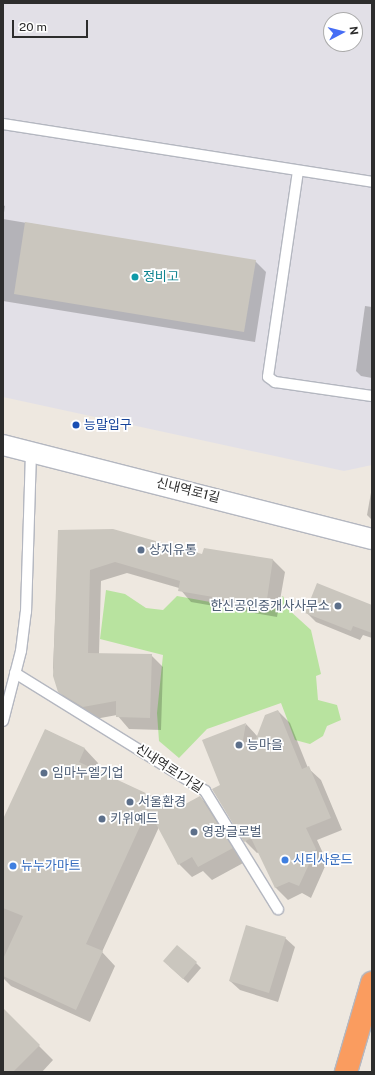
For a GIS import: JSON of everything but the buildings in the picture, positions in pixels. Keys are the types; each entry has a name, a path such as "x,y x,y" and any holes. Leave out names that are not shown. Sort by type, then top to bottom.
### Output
{"highway":[{"path":"346,1072 372,983"}],"street":[{"name":"신내역로1길","path":"3,445 372,539"}],"lane":[{"path":"3,124 372,182"},
{"path":"298,171 268,376 275,382 372,396"},
{"path":"3,721 21,651 26,612 31,452"},
{"name":"신내역로1가길","path":"15,673 205,791 278,909"}],"shaded area":[{"path":"3,3 372,3 372,465 344,471 3,397"}],"green space":[{"path":"106,590 125,594 146,608 163,610 177,596 266,612 283,596 289,610 311,630 321,674 316,676 318,700 337,705 341,720 327,726 323,736 310,744 295,740 281,703 207,729 179,758 159,741 157,713 163,655 100,639"}],"place":[{"name":"정비고","path":"135,277"},
{"name":"능말입구","path":"76,425"},
{"name":"상지유통","path":"141,550"},
{"name":"한신공인중개사사무소","path":"338,606"},
{"name":"능마을","path":"239,745"},
{"name":"임마누엘기업","path":"44,773"},
{"name":"서울환경","path":"130,802"},
{"name":"키위예드","path":"102,819"},
{"name":"영광글로벌","path":"194,832"},
{"name":"시티사운드","path":"285,860"},
{"name":"뉴누가마트","path":"13,866"}]}
